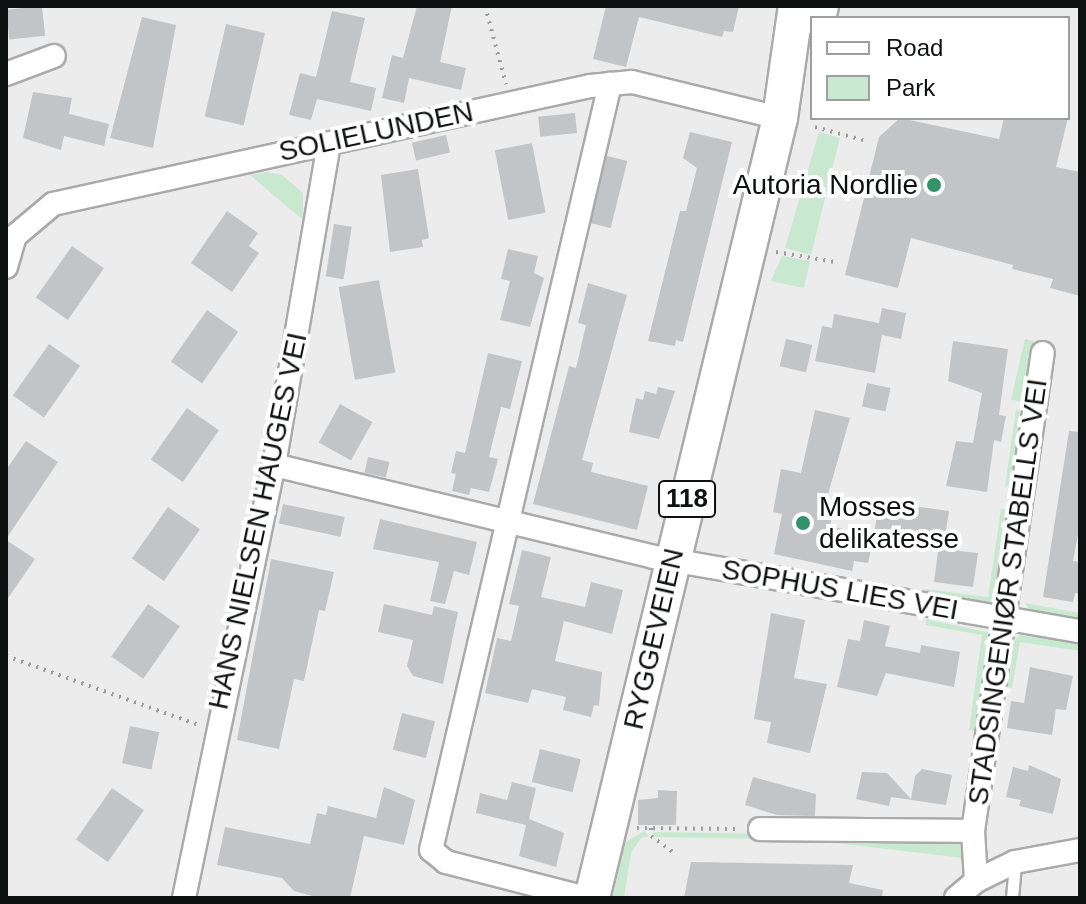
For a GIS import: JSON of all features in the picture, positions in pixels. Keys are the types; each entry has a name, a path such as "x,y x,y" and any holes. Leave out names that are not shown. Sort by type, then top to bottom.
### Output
{"main road":[{"name":"RYGGEVEIEN","path":"589,898 782,110 796,6"},
{"name":"RYGGEVEIEN","path":"782,110 810,37"}],"street":[{"path":"6,74 54,56"},
{"name":"SOLIELUNDEN","path":"6,267 15,236 53,204 510,102 632,82 782,110"},
{"path":"589,898 446,862 431,850 610,84"},
{"name":"HANS NIELSEN HAUGES VEI","path":"184,898 215,730 274,465 329,144"},
{"name":"STADSINGENIØR STABELLS VEI","path":"976,881 973,831 1043,353"},
{"name":"SOPHUS LIES VEI","path":"274,465 673,561 1080,631"},
{"name":"STADSINGENIØR STABELLS VEI","path":"760,829 973,831"},
{"path":"956,898 976,881 1015,862 1080,850"}],"lane":[{"path":"1012,898 1015,862"}],"path":[{"path":"485,6 510,102"},
{"path":"815,127 863,140"},
{"path":"776,252 835,262"},
{"path":"6,656 215,730"},
{"path":"622,828 760,829"},
{"path":"651,828 651,836 674,853"}],"green space":[{"path":"819,132 840,138 811,255 785,248"},
{"path":"267,172 282,175 303,193 303,220 250,175"},
{"path":"782,256 810,261 804,288 771,281"},
{"path":"1025,339 1034,341 1020,401 1011,399"},
{"path":"1016,410 1024,412 1015,487 1005,486"},
{"path":"1001,509 1011,509 997,598 990,604 925,596 925,589 988,597"},
{"path":"1025,603 1080,613 1080,622 1032,614"},
{"path":"926,619 991,633 978,731 969,730 982,635 926,625"},
{"path":"1020,635 1080,643 1080,651 1020,642 1012,689 1006,686 1012,642"},
{"path":"644,831 649,836 641,838 631,853 624,898 613,898 624,843"},
{"path":"653,832 755,834 755,839 653,837"},
{"path":"963,839 964,858 809,840"}],"building":[{"path":"42,6 45,36 9,40 6,10"},
{"path":"417,6 452,6 440,62 466,68 461,90 409,78 404,103 382,98 392,55 403,58"},
{"path":"606,6 739,6 733,32 724,31 722,37 639,17 626,67 593,59"},
{"path":"332,11 365,18 350,82 376,88 371,111 317,99 311,120 289,115 300,73 316,77"},
{"path":"142,17 176,25 153,148 110,138"},
{"path":"226,24 265,33 244,126 205,117"},
{"path":"33,92 72,98 69,114 109,124 104,146 64,136 61,150 23,138"},
{"path":"575,113 577,133 540,137 538,117"},
{"path":"898,120 999,139 1004,120 1068,120 1056,167 1080,172 1080,296 1050,288 1053,279 1012,269 1013,265 911,238 898,288 845,275 879,137"},
{"path":"690,132 732,142 683,342 676,340 675,346 648,341 680,211 686,211 697,168 683,158"},
{"path":"446,135 450,153 416,160 412,143"},
{"path":"532,143 546,213 508,220 495,150"},
{"path":"607,156 627,161 611,228 590,223"},
{"path":"418,169 429,238 422,240 423,247 390,252 381,175"},
{"path":"227,211 258,233 249,246 259,253 232,292 191,263"},
{"path":"334,224 352,227 343,279 326,276"},
{"path":"72,246 104,268 68,320 36,298"},
{"path":"508,249 538,256 534,273 544,278 530,327 500,320 510,281 501,279"},
{"path":"379,280 395,373 355,380 339,287"},
{"path":"588,283 627,295 582,460 593,463 591,472 648,486 637,530 533,504 569,366 576,368 586,325 578,323"},
{"path":"882,308 906,313 901,339 882,335 875,373 815,361 822,326 832,328 834,314 879,323"},
{"path":"207,310 238,332 202,383 171,362"},
{"path":"786,339 812,345 806,372 780,366"},
{"path":"953,341 1008,349 999,415 1006,416 1001,442 994,440 987,492 946,486 956,441 973,443 982,393 948,381"},
{"path":"49,344 80,366 44,417 13,396"},
{"path":"488,353 522,361 510,409 501,407 489,457 498,459 489,492 471,488 469,495 452,491 456,474 451,473 456,451 465,453"},
{"path":"867,383 890,388 885,411 862,406"},
{"path":"658,387 675,391 659,439 629,432 636,398 643,400 645,391 656,394"},
{"path":"340,404 372,422 351,460 319,442"},
{"path":"187,408 219,430 183,482 151,460"},
{"path":"815,410 850,418 826,501 835,503 830,526 874,536 868,563 854,561 852,571 774,554 782,514 773,512 781,469 801,473"},
{"path":"1069,431 1080,432 1080,524 1073,561 1080,562 1080,594 1075,593 1073,602 1043,597"},
{"path":"26,441 58,462 6,539 6,470"},
{"path":"368,457 389,462 386,478 364,473"},
{"path":"885,502 949,511 945,536 961,539 959,551 978,553 973,587 934,582 938,551 873,542 878,508 883,509"},
{"path":"283,504 345,517 340,537 279,524"},
{"path":"168,507 200,529 164,581 132,559"},
{"path":"380,519 477,542 469,575 454,571 445,604 430,601 439,562 373,549"},
{"path":"6,540 35,559 6,601"},
{"path":"522,550 551,557 541,597 585,607 591,582 623,590 612,634 564,621 555,661 602,672 599,706 594,705 591,717 563,710 566,697 532,689 528,703 485,693 497,638 511,641 519,606 509,604"},
{"path":"271,559 334,572 325,611 319,610 304,681 294,679 279,749 237,740"},
{"path":"148,604 180,626 143,679 111,656"},
{"path":"384,604 432,615 434,606 458,612 443,684 413,676 407,666 413,640 378,632"},
{"path":"771,613 805,620 794,678 827,684 810,753 767,743 771,722 754,719"},
{"path":"864,620 890,626 885,646 920,653 921,645 960,652 954,687 886,673 877,696 837,687 848,639 860,641"},
{"path":"1030,667 1073,676 1066,710 1056,709 1052,735 1007,728 1011,701 1024,703"},
{"path":"402,713 435,721 426,758 393,750"},
{"path":"130,726 159,732 151,769 122,763"},
{"path":"540,749 581,759 573,792 532,782"},
{"path":"1029,765 1061,779 1053,814 1019,806 1021,800 1006,797 1013,767 1028,771"},
{"path":"922,769 952,775 946,805 891,797 889,806 856,799 862,772 887,773 911,799 915,776"},
{"path":"753,777 816,794 815,816 777,815 745,805"},
{"path":"512,782 536,788 529,819 564,833 556,867 519,856 526,825 476,813 480,793 507,800"},
{"path":"384,787 415,800 404,845 364,836 350,898 320,898 294,891 282,878 217,865 225,827 310,844 317,813 326,815 328,806 376,818"},
{"path":"112,788 144,810 108,862 76,840"},
{"path":"658,790 677,791 676,825 638,825 638,800 658,798"},
{"path":"691,862 853,865 849,883 883,890 882,898 684,898"}],"place":[{"name":"Autoria Nordlie","path":"934,185"},
{"name":"Mosses delikatesse","path":"803,523"}]}
